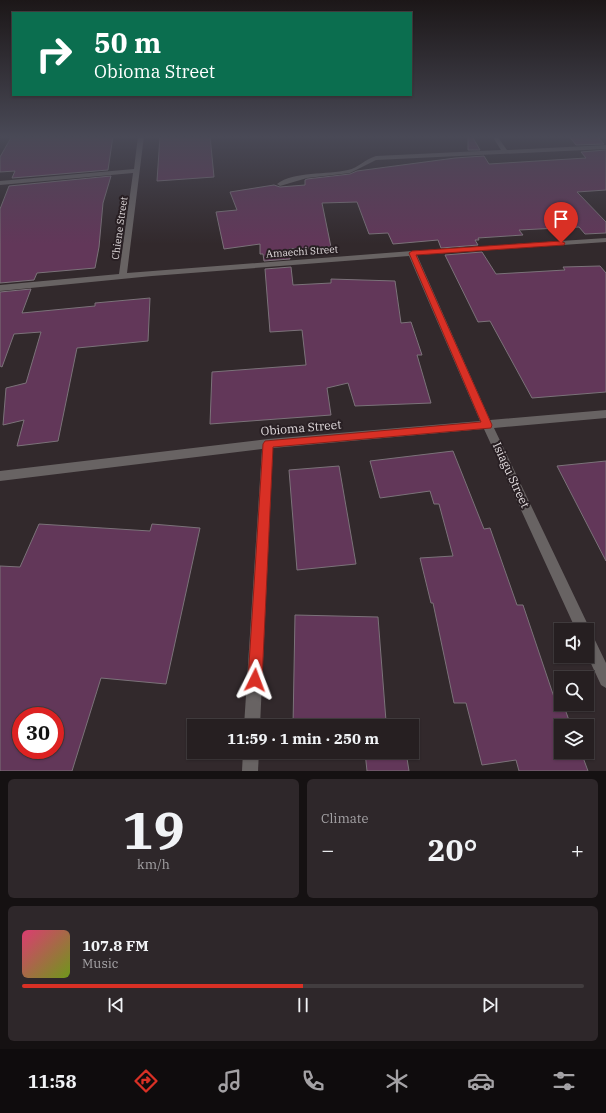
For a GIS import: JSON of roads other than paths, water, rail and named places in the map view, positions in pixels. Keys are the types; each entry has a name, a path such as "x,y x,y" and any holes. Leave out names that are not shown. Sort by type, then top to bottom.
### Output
{"street":[{"path":"0,183 137,172"},
{"name":"Chiene Street","path":"123,275 126,243 137,172"},
{"path":"280,184 297,178 349,172"},
{"name":"Amaechi Street","path":"0,288 123,275 606,240"},
{"name":"Isiagu Street","path":"412,253 488,425 580,623"},
{"name":"Obioma Street","path":"0,476 268,444 606,414"},
{"path":"252,719 268,444"},
{"path":"594,654 606,680"},
{"path":"250,771 251,759"}]}
